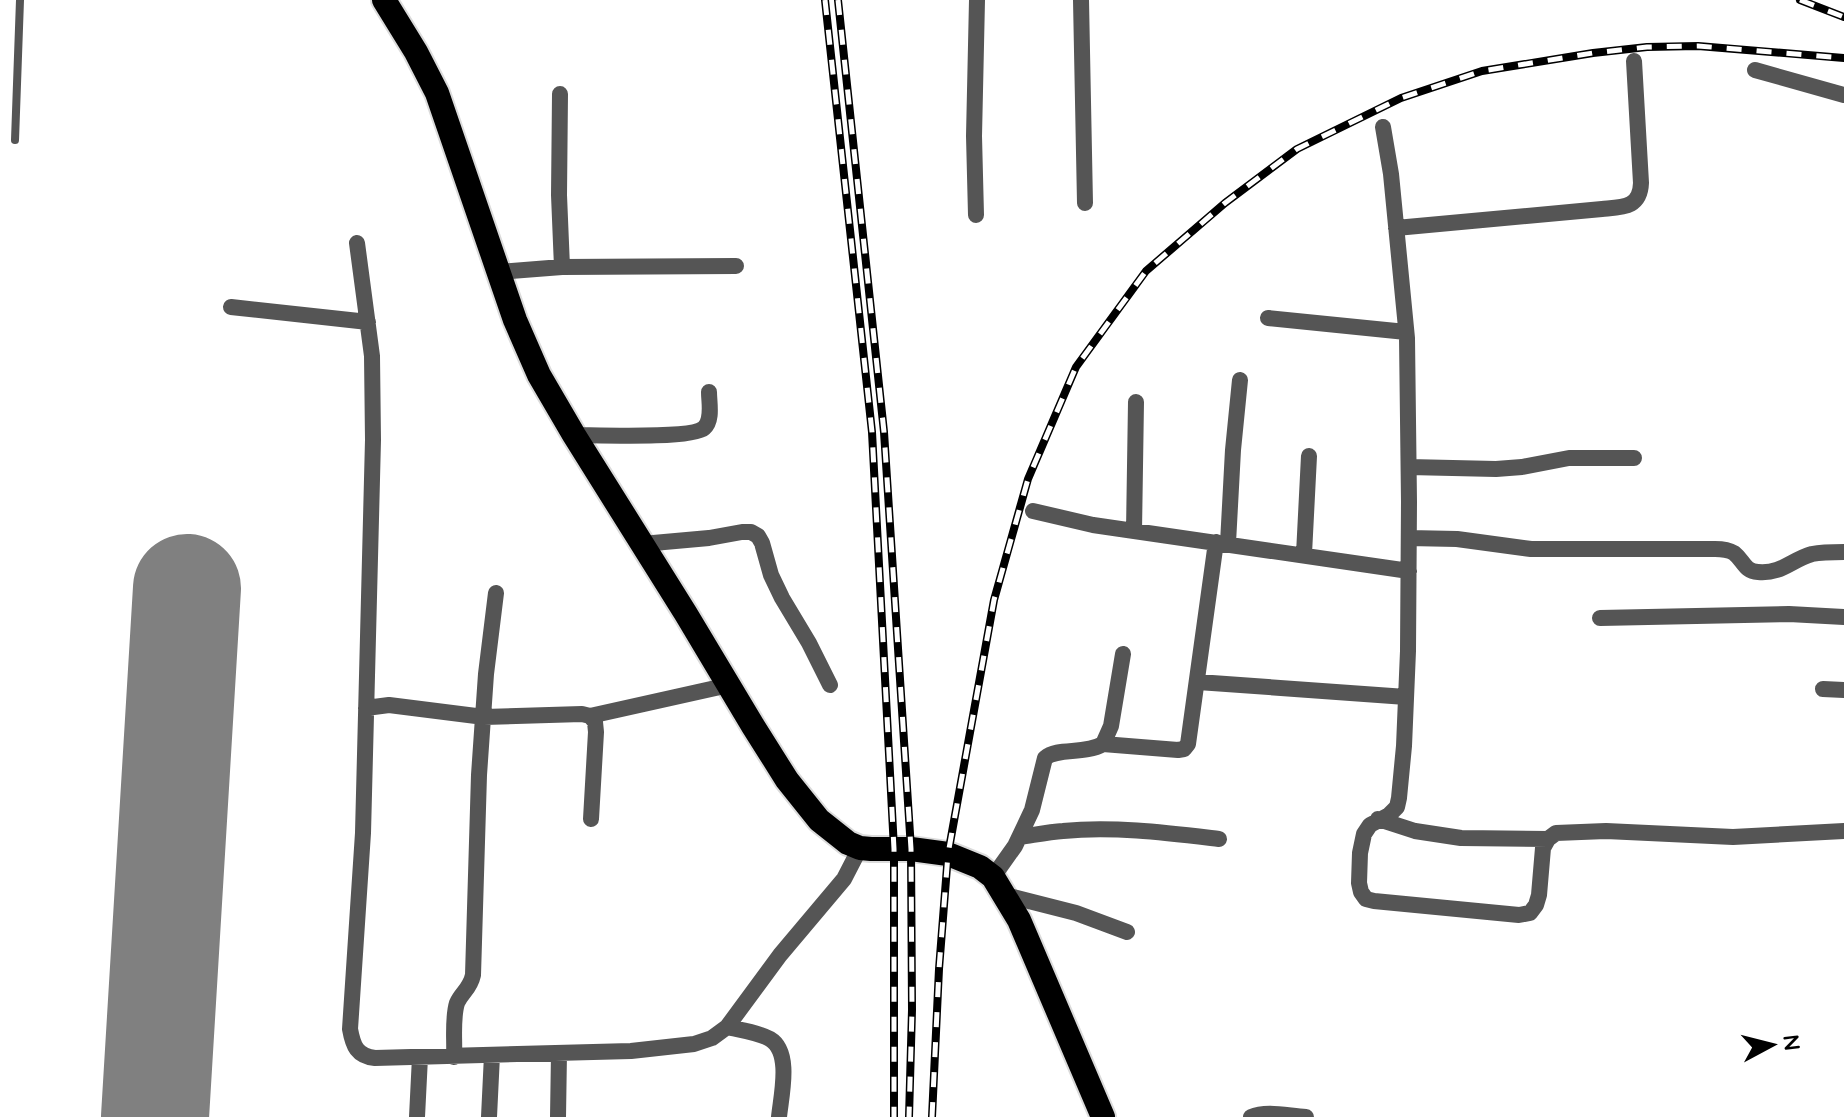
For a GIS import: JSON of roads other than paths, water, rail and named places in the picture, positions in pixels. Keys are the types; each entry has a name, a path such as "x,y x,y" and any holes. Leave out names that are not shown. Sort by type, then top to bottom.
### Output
{"highway":[{"path":"384,0 437,93 515,320 539,375 753,726 804,803 829,829 848,843 860,848 911,849 948,854 980,867 999,886 1024,931 1103,1117"}],"street":[{"path":"976,215 977,0"},
{"path":"1081,0 1085,203"},
{"path":"1396,228 1623,207 1635,202 1641,183 1634,61"},
{"path":"1755,70 1844,95"},
{"path":"560,94 562,267"},
{"path":"1383,127 1391,174 1406,332 1409,467 1406,697 1397,807 1370,825 1364,834 1360,853 1361,892 1366,899 1390,904 1519,915 1530,913 1536,905 1543,848 1556,833 1636,832 1733,837 1844,831"},
{"path":"357,243 372,356 373,427 363,833 350,1029 358,1052 366,1057 454,1057 631,1051 694,1044 712,1038 727,1027 780,955 844,879 860,848"},
{"path":"498,272 562,267 736,266"},
{"path":"231,307 368,322"},
{"path":"1268,318 1406,332"},
{"path":"1127,932 999,886 1032,810 1043,765 1049,754 1086,751 1103,744 1184,749 1188,744 1222,543 1240,380"},
{"path":"574,435 694,433 707,425 709,392"},
{"path":"1134,531 1136,402"},
{"path":"1304,554 1309,456"},
{"path":"1409,467 1496,469 1569,458 1634,458"},
{"path":"1033,511 1093,525 1409,571"},
{"path":"642,544 742,532 758,536 782,598 830,685"},
{"path":"1409,538 1457,539 1531,549 1715,549 1733,553 1752,572 1777,571 1814,554 1844,552"},
{"path":"454,1057 456,1008 473,975 476,840 486,674 496,593"},
{"path":"1600,618 1777,614 1844,617"},
{"path":"1103,744 1111,726 1123,654"},
{"path":"1198,682 1406,697"},
{"path":"366,708 389,705 484,717 590,716 729,685"},
{"path":"1823,689 1844,690"},
{"path":"590,716 595,722 596,732 591,819"},
{"path":"1378,819 1415,831 1461,838 1548,839"},
{"path":"1020,837 1096,830 1219,839"},
{"path":"727,1027 772,1040 780,1049 784,1064 779,1117"},
{"path":"558,1117 559,1053"},
{"path":"489,1117 492,1055"},
{"path":"417,1117 420,1057"},
{"path":"1251,1117 1255,1114 1306,1117"}],"lane":[{"path":"15,140 20,0"}],"railway":[{"path":"825,0 872,432 894,849 894,1117"},
{"path":"838,0 884,432 911,849 909,1117"},
{"path":"1800,0 1844,17"},
{"path":"932,1117 948,854 994,600 1028,479 1076,367 1146,271 1225,203 1297,149 1401,98 1482,71 1647,47 1698,46 1844,58"}]}
